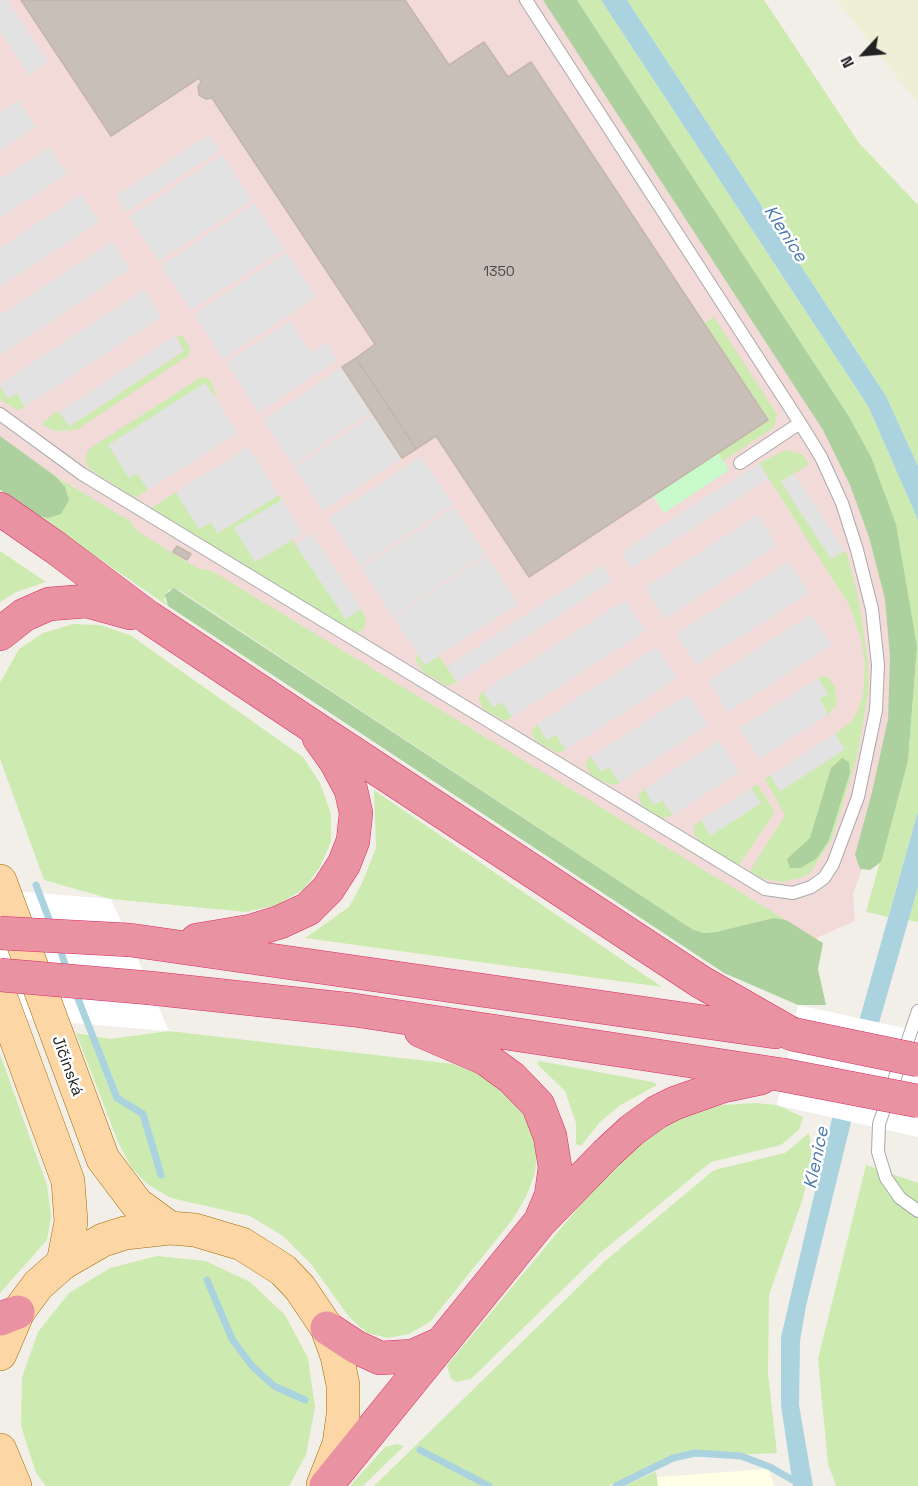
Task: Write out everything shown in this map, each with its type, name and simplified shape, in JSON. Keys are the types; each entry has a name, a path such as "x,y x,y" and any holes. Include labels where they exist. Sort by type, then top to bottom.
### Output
{"highway":[{"path":"0,509 148,617 309,724 701,982 792,1034"},
{"path":"0,634 11,623 35,609 67,601 87,601 148,617"},
{"path":"0,933 191,941 251,931 280,922 308,909 328,889 344,864 353,842 356,813 351,790 336,762 309,724"},
{"path":"130,940 792,1034 918,1060"},
{"path":"0,975 150,988 354,1010 783,1075 918,1101"},
{"path":"354,1010 425,1032 486,1059 512,1078 538,1105 550,1136 555,1167 551,1196 539,1223"},
{"path":"324,1486 539,1223 606,1154 657,1112 723,1086 783,1075"},
{"path":"327,1328 356,1347 380,1358 413,1356 442,1343"}],"main road":[{"name":"Jičínská","path":"0,881 103,1160 137,1204 170,1228"},
{"path":"0,995 68,1181 71,1222 63,1263"},
{"name":"Jičínská","path":"0,1354 9,1316 63,1263 92,1245 125,1233 170,1228 219,1235 263,1256 300,1288 327,1328 341,1376 343,1415 339,1444 324,1486"},
{"path":"0,1450 15,1486"}],"lane":[{"path":"0,414 82,474 765,889 793,893 812,887 824,878 833,864 858,796 876,710 878,665 872,609 842,503 821,457 801,423 526,0"},
{"path":"740,463 801,423"},
{"path":"918,1011 879,1124 878,1152 886,1178 900,1198 918,1211"}],"shaded area":[{"path":"0,0 567,0 850,449 899,596 885,805 853,894 855,921 776,956 0,451"},
{"path":"0,0 7,0 48,62 29,75 0,31"},
{"path":"837,0 918,0 918,102 902,84"},
{"path":"18,100 36,127 0,151 0,112"},
{"path":"209,135 220,150 126,212 116,196"},
{"path":"49,147 67,174 0,218 0,179"},
{"path":"222,154 252,200 159,261 129,217"},
{"path":"81,194 99,222 0,287 0,248"},
{"path":"255,203 284,249 191,310 161,266"},
{"path":"112,241 130,269 0,355 0,315"},
{"path":"287,252 316,297 223,359 194,314"},
{"path":"144,289 161,317 25,407 17,393 8,399 0,384"},
{"path":"290,321 311,353 326,343 337,360 259,413 226,362"},
{"path":"174,336 184,350 69,426 60,412"},
{"path":"342,367 371,412 293,465 263,420"},
{"path":"205,383 238,433 148,490 137,473 129,478 108,445"},
{"path":"373,415 402,458 323,511 294,467"},
{"path":"248,447 279,495 217,533 211,522 199,529 176,492"},
{"path":"421,456 453,504 360,566 328,518"},
{"path":"759,463 769,478 632,568 621,552"},
{"path":"794,473 844,551 831,559 781,482"},
{"path":"282,500 303,533 255,562 234,528"},
{"path":"454,507 486,554 392,616 361,568"},
{"path":"758,514 777,546 665,619 645,588"},
{"path":"312,533 361,609 346,619 295,544"},
{"path":"487,556 518,604 425,665 393,617"},
{"path":"789,561 809,593 696,665 676,634"},
{"path":"602,565 612,581 516,644 505,628"},
{"path":"625,600 646,631 512,717 502,702 493,707 483,691"},
{"path":"811,614 832,645 728,712 708,681"},
{"path":"504,629 515,644 457,682 447,667"},
{"path":"656,647 677,678 566,750 556,735 547,740 537,724"},
{"path":"818,678 828,694 820,699 828,715 759,759 739,728"},
{"path":"688,694 708,725 620,783 609,767 601,772 591,757"},
{"path":"835,734 845,749 780,791 770,775"},
{"path":"719,740 739,772 673,815 662,800 654,805 644,789"},
{"path":"751,788 761,803 710,836 701,820"},
{"path":"769,1469 774,1486 637,1486 658,1477"}],"green space":[{"path":"543,0 577,0 848,415 871,457 896,524 917,647 908,761 881,862 870,870 860,869 855,855 888,719 890,657 885,599 869,537 850,485 823,430"},
{"path":"577,0 601,0 868,406 918,519 918,811 888,917 866,912 908,761 917,647 848,415"},
{"path":"627,0 764,0 859,143 918,205 918,466 886,396"},
{"path":"714,317 777,414 773,428 723,461 718,453 704,324"},
{"path":"176,335 182,336 190,348 189,355 77,430 55,431 43,425 43,422 58,411 70,426 184,351"},
{"path":"201,377 210,379 216,394 214,396 205,383 128,478 137,472 148,490 135,498 89,469 85,458 89,449"},
{"path":"0,386 8,398 17,393 25,407 17,410 0,399"},
{"path":"0,436 55,476 65,487 69,500 61,514 48,518 35,515 0,490"},
{"path":"786,450 802,454 809,464 781,482 831,559 844,551 847,554 859,601 868,663 868,693 857,757 832,839 810,873 801,878 781,882 761,878 750,871 785,815 765,779 770,775 781,791 845,749 835,734 853,720 857,712 863,696 865,663 861,638 849,605 759,463"},
{"path":"718,453 729,470 664,513 653,496"},
{"path":"55,476 130,521 137,531 197,568 212,571 786,920 774,918 716,932 704,933 692,929 179,590 168,590 164,600 168,606 35,515 48,518 65,487"},
{"path":"176,492 199,529 211,522 218,533 279,495 282,500 235,528 256,562 292,539 346,619 361,609 366,619 364,628 358,633 353,631 151,508"},
{"path":"0,551 46,582 16,592 0,602"},
{"path":"174,588 692,929 704,933 716,932 774,918 786,920 823,943 818,969 826,1005 798,1005 724,973 168,606 165,595"},
{"path":"73,624 100,625 130,635 303,757 320,783 331,814 331,842 320,867 304,889 278,905 246,912 111,899 44,880 0,759 0,683 19,649 43,633"},
{"path":"417,653 425,665 439,656 457,682 447,686 423,672 416,661"},
{"path":"823,676 829,678 835,688 837,705 828,715 820,699 828,694 818,678"},
{"path":"483,691 493,707 502,702 512,717 505,721 484,710 478,698"},
{"path":"537,724 547,740 556,734 566,750 558,753 537,742 531,732"},
{"path":"591,757 601,772 609,767 620,783 610,785 591,775 585,764"},
{"path":"842,758 849,762 850,773 829,840 817,858 801,868 790,868 787,859 810,838 831,768"},
{"path":"757,784 775,812 739,865 700,842 694,834 694,826 701,820 710,835 760,804 751,788"},
{"path":"644,789 654,805 662,800 673,815 662,818 644,808 638,796"},
{"path":"374,790 662,987 305,938 349,907 362,883 376,848"},
{"path":"918,887 918,922 908,920"},
{"path":"169,1031 453,1064 476,1073 497,1085 515,1103 530,1125 537,1149 535,1173 526,1197 513,1219 430,1322 409,1334 388,1338 367,1333 349,1317 311,1264 283,1236 250,1216 171,1198 147,1184 131,1167 118,1142 76,1033 110,1039"},
{"path":"0,1054 47,1185 51,1216 47,1240 0,1293"},
{"path":"539,1061 653,1082 657,1085 619,1106 600,1122 581,1146 576,1144 576,1123 565,1091 537,1064"},
{"path":"755,1103 777,1105 803,1117 799,1130 781,1145 711,1162 599,1254 471,1379 456,1382 451,1379 447,1366 453,1358 607,1173 647,1135 682,1115 722,1105"},
{"path":"809,1133 812,1156 803,1198 769,1295 768,1373 777,1453 685,1457 656,1463 608,1486 374,1486 605,1261 714,1170 785,1153"},
{"path":"866,1165 918,1183 918,1486 836,1486 828,1464 818,1359"},
{"path":"157,1256 206,1261 250,1282 285,1315 308,1358 315,1407 306,1455 289,1486 46,1486 36,1473 21,1426 22,1377 38,1332 69,1293 110,1268"},
{"path":"397,1444 404,1446 363,1486 350,1486 385,1447"},
{"path":"655,1472 658,1486 624,1486"}],"water":[{"name":"Klenice","path":"601,0 627,0 886,396 918,466 918,520 868,406"},
{"name":"Klenice","path":"918,811 918,887 853,1114 806,1306 800,1341 799,1405 813,1486 793,1486 781,1405 781,1337 833,1114"}],"pier":[{"path":"0,890 111,899 169,1031 0,1017"},
{"path":"798,1005 918,1031 918,1137 777,1105"}],"building":[{"path":"21,0 405,0 449,65 484,42 508,77 531,62 768,420 529,577 436,436 416,449 356,358 375,344 212,98 206,99 199,95 198,87 201,82 199,78 111,136"},
{"path":"356,358 416,449 402,458 342,367"},
{"path":"177,546 191,554 187,560 173,552"}],"waterway":[{"path":"36,885 52,927"},
{"path":"59,946 68,973"},
{"path":"75,991 117,1098 143,1114 161,1175"},
{"path":"207,1280 232,1339 252,1366 274,1386 305,1400"},
{"path":"420,1450 489,1486"},
{"path":"616,1486 673,1458 695,1453 741,1456 770,1467 803,1486"}]}
